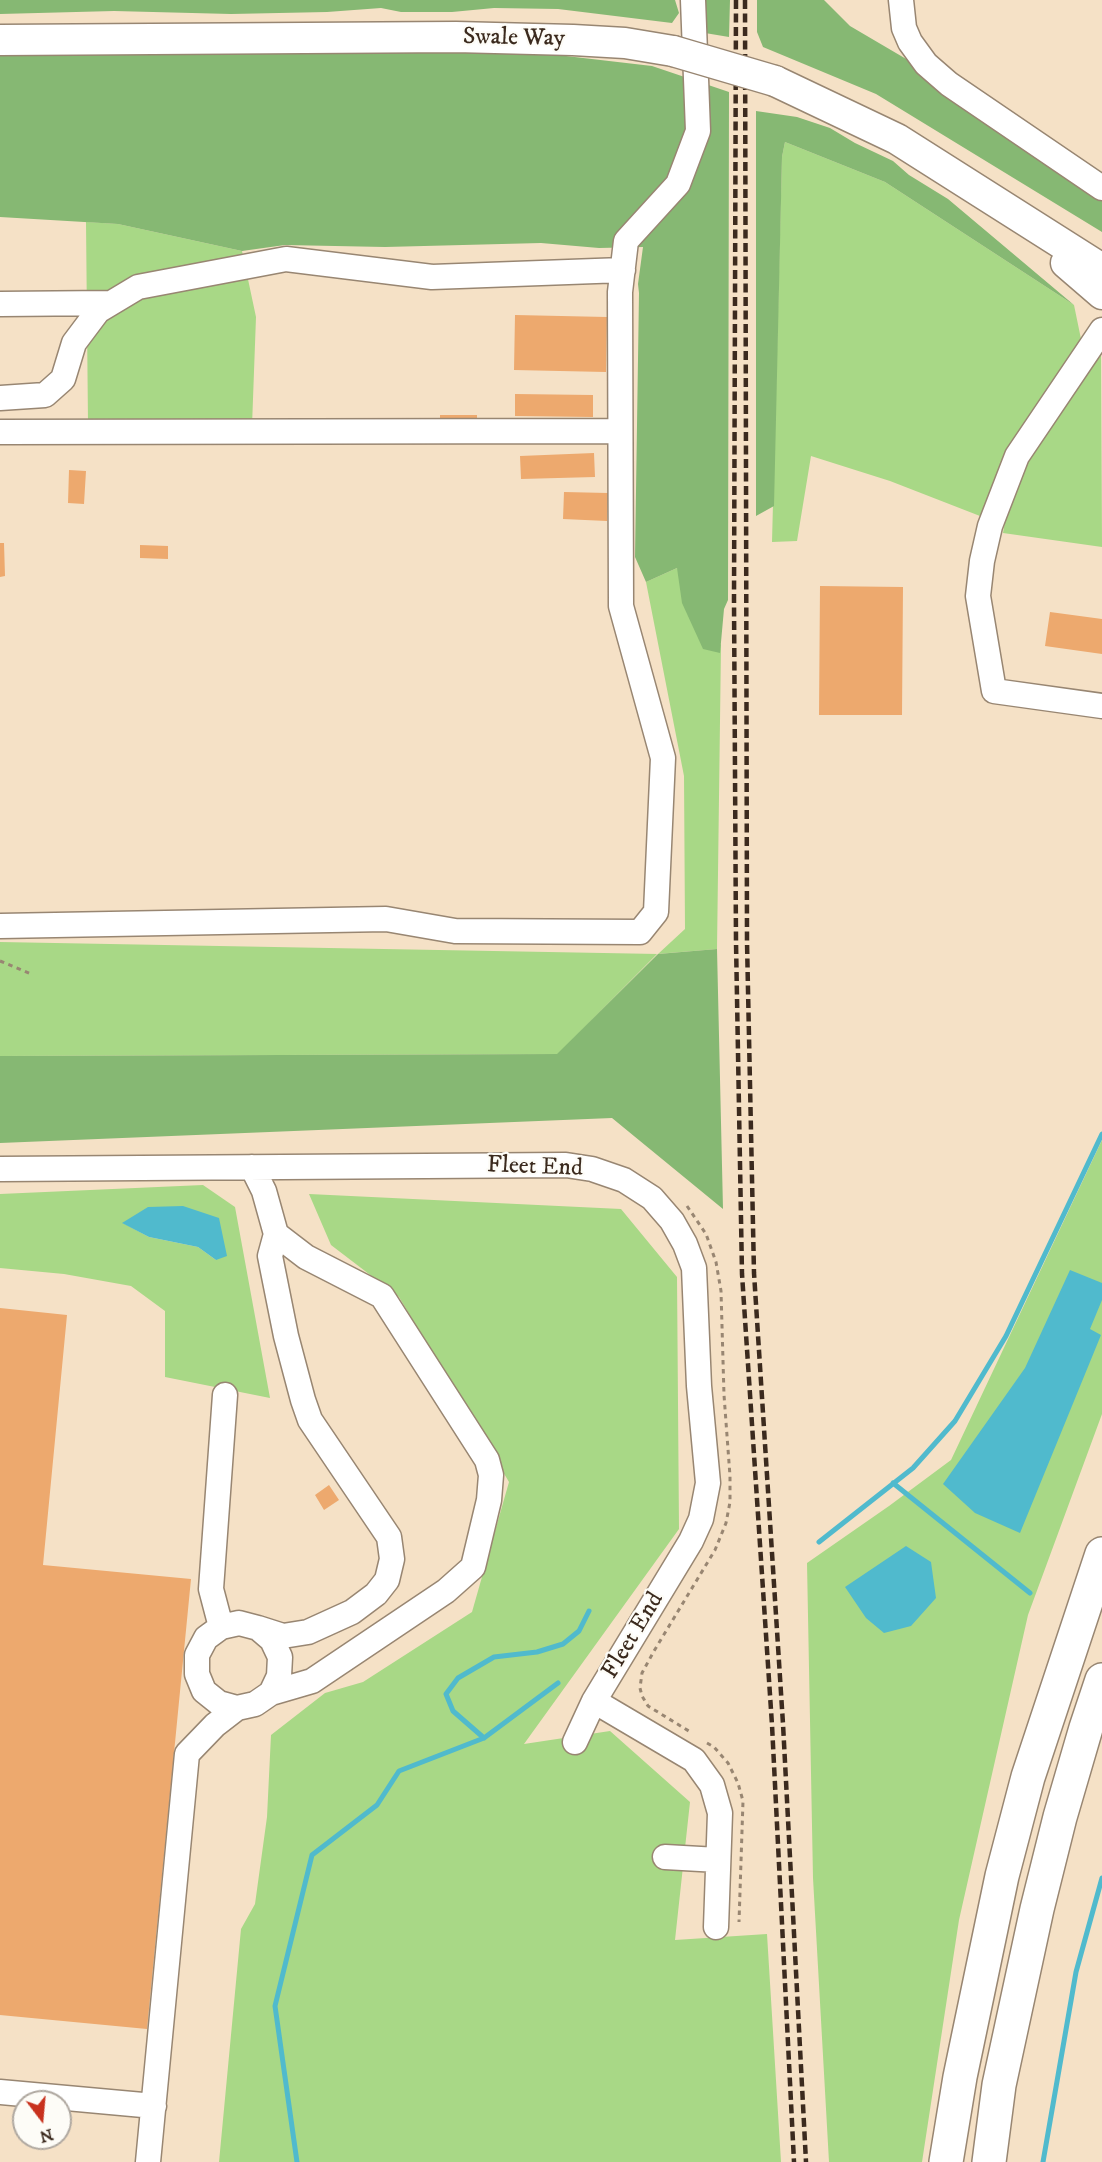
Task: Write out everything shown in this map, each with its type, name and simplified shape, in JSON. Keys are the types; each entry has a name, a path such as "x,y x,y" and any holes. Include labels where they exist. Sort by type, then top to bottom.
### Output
{"highway":[{"path":"946,2162 960,2077 1002,1876 1028,1777 1102,1554"},
{"path":"989,2162 999,2085 1031,1932 1060,1817 1102,1680"}],"main road":[{"name":"Swale Way","path":"0,40 468,38 625,43 673,51 775,81 897,139 1102,269"},
{"name":"Swale Way","path":"992,199 1102,294"}],"street":[{"path":"0,926 386,919 455,931 640,932 656,912 663,758 621,606 620,292 626,241 678,184 698,131 693,0"},
{"path":"901,0 904,28 910,42 926,64 949,84 1102,188"},
{"path":"0,398 45,395 63,379 74,343 98,311 138,287 286,259 432,277 623,270"},
{"path":"0,304 110,303"},
{"path":"1102,330 1017,456 990,526 982,561 978,596 994,691 1102,706"},
{"path":"0,432 620,431"},
{"name":"Fleet End","path":"0,1169 566,1165 592,1169 624,1180 652,1198 672,1221 685,1244 694,1268 699,1386 708,1483 700,1519 691,1541 594,1701 575,1742"},
{"path":"237,1708 219,1703 204,1691 197,1674 197,1655 206,1638 221,1627 239,1623 283,1636 308,1632 352,1612 375,1594 387,1580 392,1559 389,1538 334,1458 306,1410 286,1336 270,1256 276,1234 264,1191 252,1167"},
{"path":"148,2162 187,1754 215,1725 237,1708 255,1704 271,1693 312,1681 446,1591 473,1567 489,1500 491,1475 487,1460 382,1296 306,1257 276,1234"},
{"path":"221,1627 211,1588 225,1395"},
{"path":"258,1628 272,1640 280,1657 279,1676 271,1693"},
{"path":"594,1701 694,1760 705,1772 715,1791 720,1813 718,1860 727,1924"},
{"path":"665,1857 718,1860"},
{"path":"0,2092 154,2106"}],"path":[{"path":"0,961 31,974"},
{"path":"685,1204 692,1210 706,1234 716,1262 721,1291 730,1502 726,1523 715,1550 642,1673 640,1688 648,1706 696,1736"},
{"path":"705,1742 728,1763 738,1783 743,1801 727,1924"}],"green space":[{"path":"0,0 675,0 679,13 672,23 558,9 494,8 452,12 401,12 381,8 327,12 231,14 114,11 0,14"},
{"path":"705,0 730,0 729,37 705,33"},
{"path":"757,0 824,0 850,26 913,63 1102,193 1102,232 876,94 763,47 757,32"},
{"path":"437,48 566,56 652,66 729,92 728,600 724,609 720,653 703,649 682,603 677,568 646,582 635,557 638,284 643,247 599,248 541,243 385,247 285,245 242,251 118,224 0,217 0,55"},
{"path":"756,111 797,117 830,128 893,161 909,175 948,199 1074,305 885,182 785,142 782,157 774,506 756,516"},
{"path":"785,142 885,182 1074,305 1081,339 1014,446 980,516 890,481 811,456 797,541 772,542 782,157"},
{"path":"86,222 118,224 242,251 256,317 252,426 88,423"},
{"path":"1101,355 1102,547 1003,533 1007,510 1019,473"},
{"path":"677,568 721,645 717,949 658,954 685,929 684,776 646,582"},
{"path":"0,942 657,954 558,1054 0,1056"},
{"path":"717,949 723,1209 612,1118 0,1143 0,1056 557,1054 658,954"},
{"path":"1102,1140 1102,1414 1028,1615 959,1920 922,2162 829,2162 813,1878 807,1563 951,1460"},
{"path":"203,1185 235,1207 270,1398 165,1377 165,1311 131,1286 64,1274 0,1268 0,1194","holes":["219,1218 216,1260 198,1247 149,1237 123,1223"]},
{"path":"309,1194 621,1209 677,1277 679,1529 524,1744 610,1731 690,1802 675,1940 767,1934 781,2162 219,2162 241,1929 255,1904 267,1817 271,1735 325,1693 363,1682 472,1612 509,1482 399,1297 331,1245"}],"water":[{"path":"183,1206 219,1218 227,1256 216,1260 198,1247 149,1237 122,1223 148,1207"},
{"path":"1070,1270 1102,1283 1102,1300 1090,1329 1101,1335 1020,1533 975,1513 943,1484 1025,1368"},
{"path":"906,1546 931,1562 936,1598 911,1626 884,1633 866,1618 845,1587"}],"building":[{"path":"515,315 607,317 606,372 514,370"},
{"path":"515,394 593,395 593,417 515,416"},
{"path":"440,415 477,415 477,430 440,430"},
{"path":"594,453 595,477 521,479 520,456"},
{"path":"69,470 86,471 84,504 68,503"},
{"path":"564,492 608,493 607,521 563,519"},
{"path":"0,543 4,543 5,576 0,577"},
{"path":"140,545 168,546 168,559 140,558"},
{"path":"820,586 903,587 902,715 819,715"},
{"path":"1050,612 1102,619 1102,654 1045,646"},
{"path":"0,1308 67,1315 43,1565 191,1579 147,2029 0,2015"},
{"path":"329,1485 339,1500 324,1510 315,1495"}],"waterway":[{"path":"819,1542 913,1468 955,1421 1006,1336 1102,1134"},
{"path":"893,1483 1030,1593"},
{"path":"484,1738 453,1711 446,1694 458,1678 494,1657 537,1652 563,1644 579,1631 589,1611"},
{"path":"297,2162 275,2006 312,1855 377,1805 399,1771 484,1738 558,1683"},
{"path":"1043,2162 1076,1972 1102,1878"}],"railway":[{"path":"736,0 734,600 736,942 742,1274 772,1725 794,2162"},
{"path":"745,0 747,942 754,1273 783,1724 806,2162"}]}
